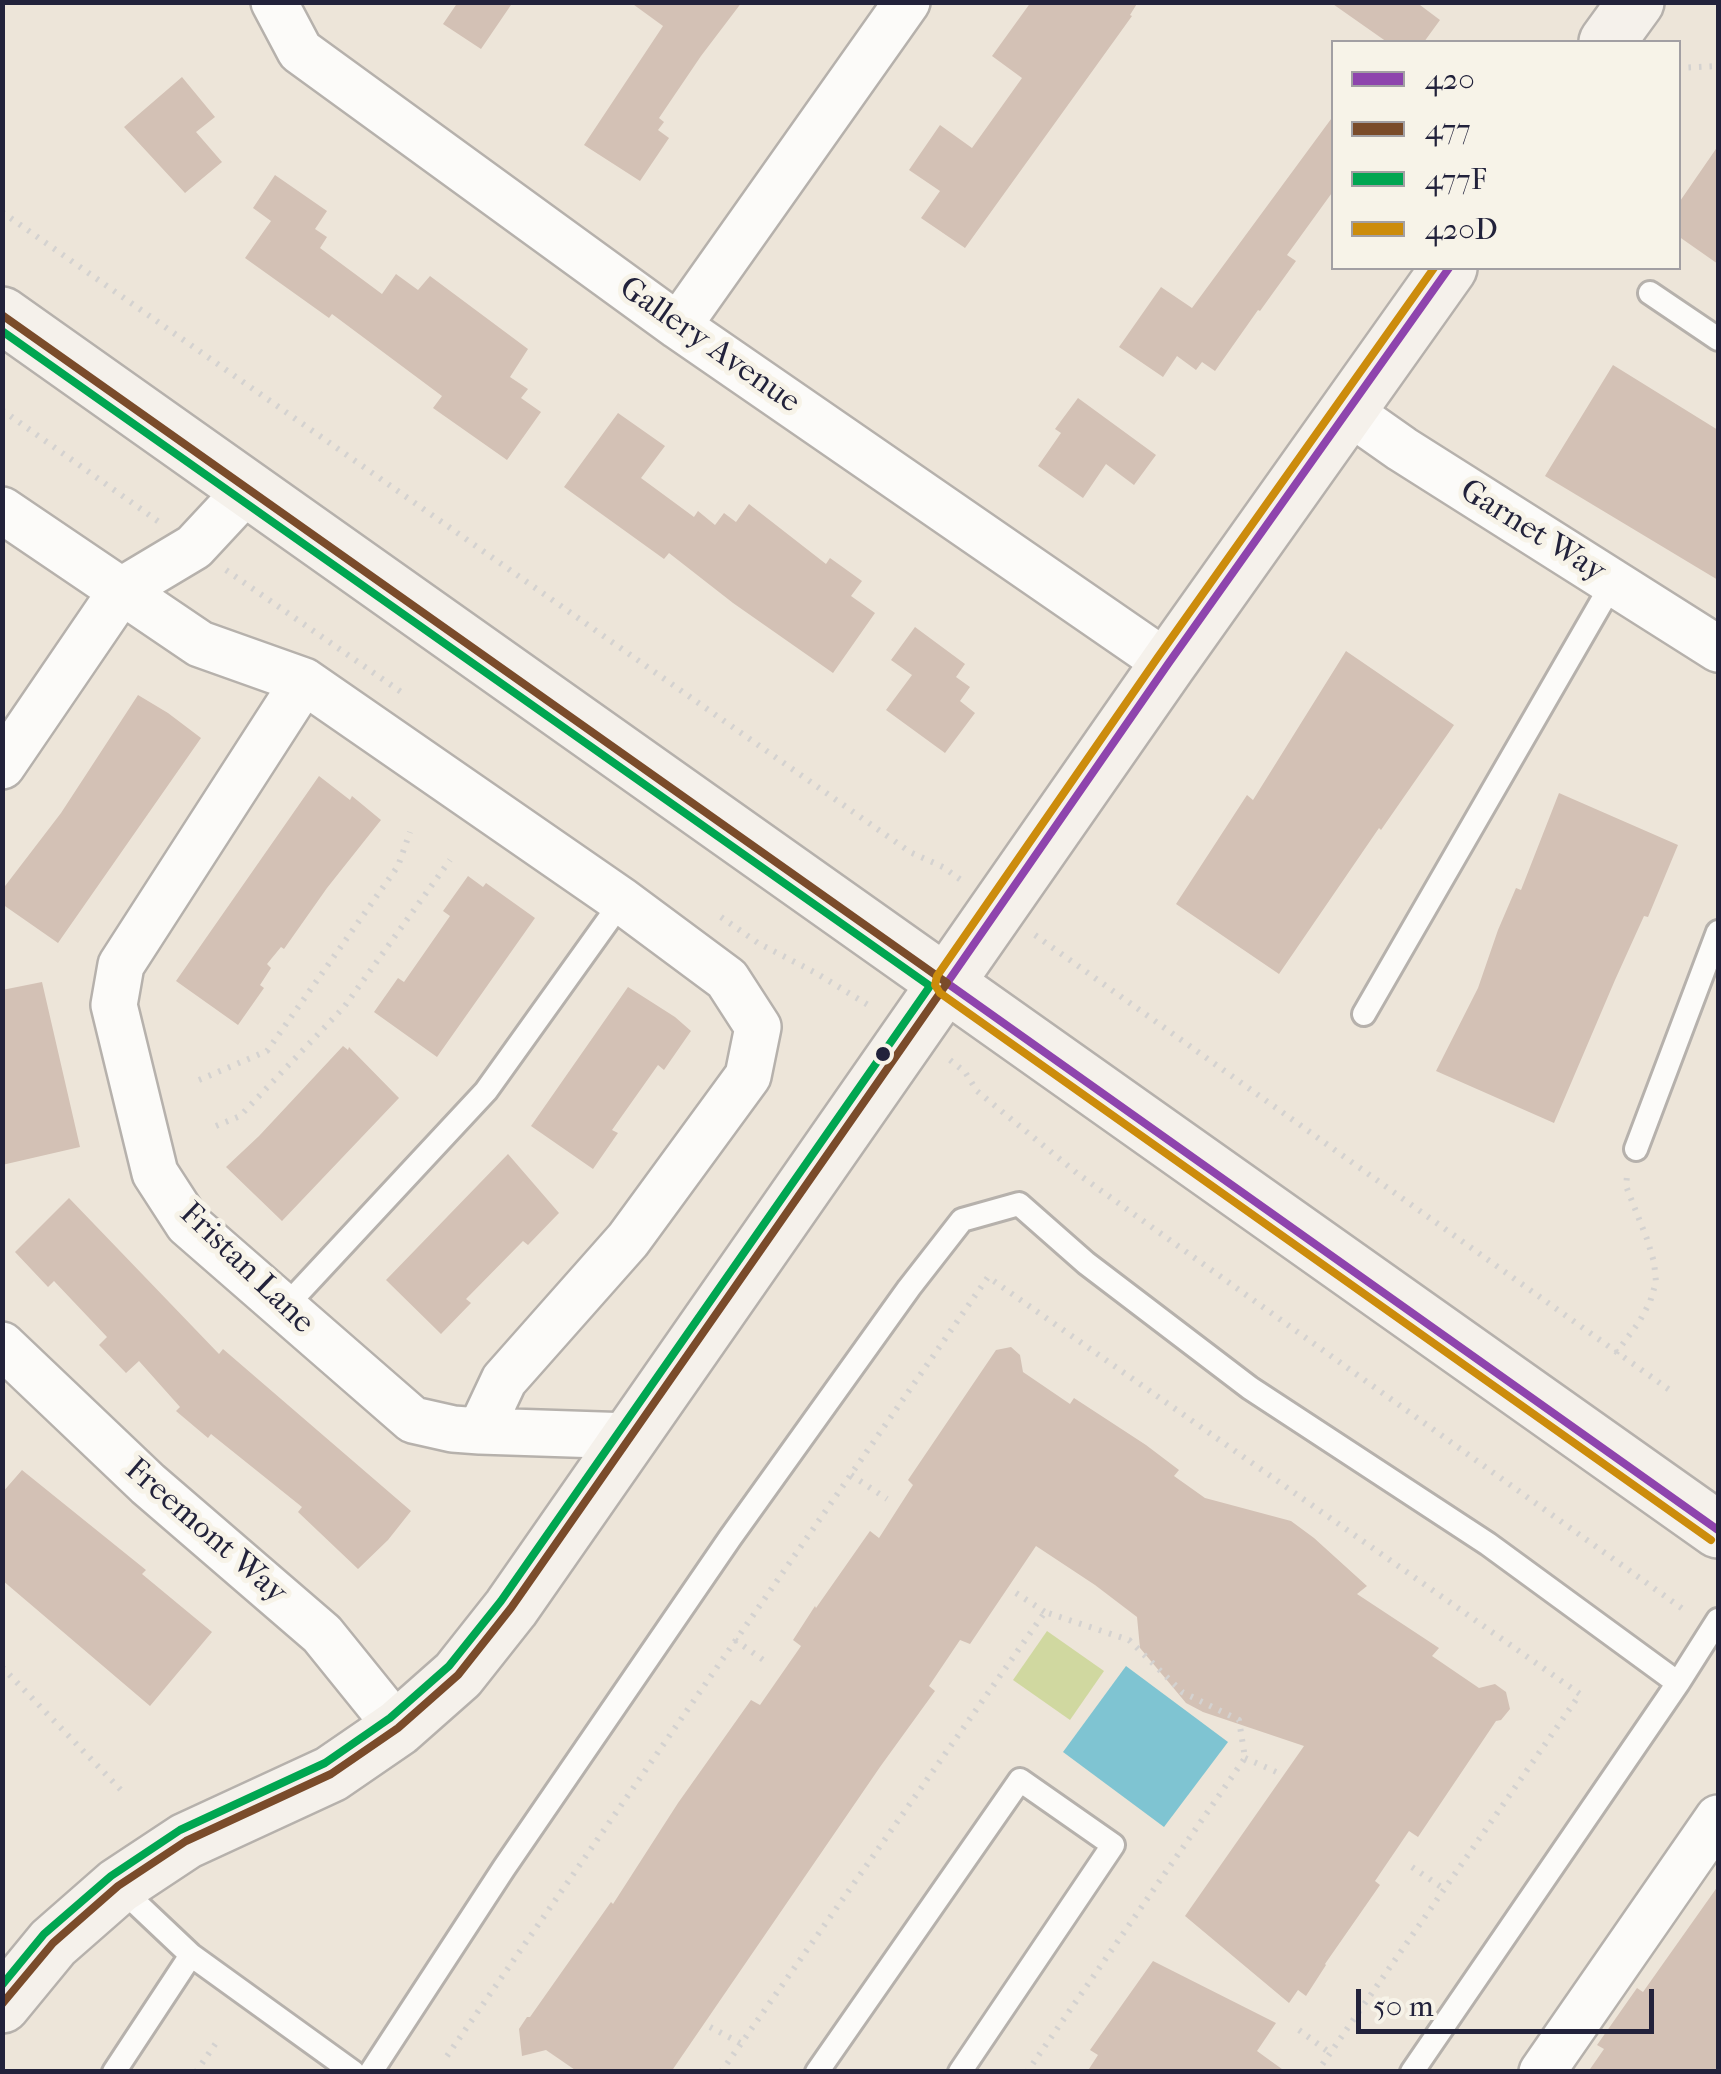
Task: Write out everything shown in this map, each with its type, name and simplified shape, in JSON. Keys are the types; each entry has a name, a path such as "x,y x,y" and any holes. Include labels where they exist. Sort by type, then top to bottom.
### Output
{"street":[{"name":"Gallery Avenue","path":"274,2 300,51 678,326 1168,664"},
{"path":"678,326 908,2"},
{"path":"1608,40 1636,2"},
{"path":"2,2005 53,1943 118,1886 186,1841 331,1774 398,1728 458,1674 501,1622 1168,664 1448,270"},
{"path":"2,315 1718,1530"},
{"name":"Garnet Way","path":"1348,411 1402,450 1718,649"},
{"path":"2,766 122,590 194,547 248,489"},
{"path":"2,510 200,644 304,681 622,901 727,979 758,1026 748,1076 628,1240 504,1380 480,1431"},
{"name":"Fristan Lane","path":"304,681 120,965 114,1005 156,1174 188,1224 412,1420 480,1431 631,1436"},
{"name":"Freemont Way","path":"2,1345 148,1484 322,1634 398,1728"},
{"path":"1542,2072 1718,1818"}],"lane":[{"path":"1650,293 1718,339"},
{"path":"1364,1014 1612,584"},
{"path":"284,1308 486,1092 622,901"},
{"path":"1636,1148 1718,932"},
{"path":"372,2072 504,1868 730,1538 962,1220 1019,1204 1086,1263 1250,1388 1488,1544 1678,1684"},
{"path":"1412,2072 1715,1625"},
{"path":"817,2072 1020,1780 1113,1845 960,2072"},
{"path":"118,1886 191,1955 353,2072"},
{"path":"114,2072 191,1955"}],"path":[{"path":"1681,68 1718,66"},
{"path":"2,212 910,852 943,867 1671,1390"},
{"path":"2,410 410,698"},
{"path":"199,1080 267,1051 398,866 410,832"},
{"path":"216,1126 240,1116 344,1007 450,860"},
{"path":"710,910 758,943 816,973 912,1032 964,1072 977,1091 1078,1174 1715,1625"},
{"path":"1616,1353 1639,1322 1656,1282 1647,1239 1626,1186 1636,1148"},
{"path":"447,2056 988,1276 1580,1694 1318,2072"},
{"path":"850,1475 887,1499"},
{"path":"1016,1593 1045,1612"},
{"path":"736,1640 769,1664"},
{"path":"2,1668 121,1790"},
{"path":"1245,1758 1283,1776"},
{"path":"1412,1866 1444,1889"},
{"path":"710,2027 740,2044"},
{"path":"1298,2030 1330,2054"},
{"path":"196,2072 216,2042"}],"green space":[{"path":"1047,1631 1104,1671 1070,1720 1013,1680"}],"water":[{"path":"1126,1666 1228,1742 1164,1827 1063,1752"}],"building":[{"path":"458,2 513,2 481,49 443,24"},
{"path":"630,2 742,2 659,118 664,122 658,130 669,138 640,181 584,145 663,26"},
{"path":"1031,2 1138,2 1132,16 965,248 921,218 940,191 909,170 940,125 972,148 1022,78 992,56"},
{"path":"1330,2 1416,2 1440,20 1425,40 1384,40"},
{"path":"182,77 215,117 196,132 222,162 185,193 124,127"},
{"path":"1331,119 1331,194 1287,255 1296,261 1215,371 1202,362 1196,370 1177,356 1163,377 1119,347 1161,287 1192,308"},
{"path":"1718,146 1718,264 1681,238 1681,200"},
{"path":"275,175 327,211 315,229 327,237 320,248 382,294 396,274 418,290 430,276 528,349 510,377 528,389 521,398 541,412 507,460 433,408 442,396 332,314 329,318 245,258 271,221 253,208"},
{"path":"1613,365 1718,430 1718,580 1545,476"},
{"path":"1078,398 1156,455 1134,485 1106,464 1083,498 1038,466 1061,433 1055,429"},
{"path":"618,413 665,446 641,478 694,517 698,511 715,525 724,513 736,522 749,504 826,564 830,558 862,581 851,596 875,613 833,673 669,553 664,559 564,487"},
{"path":"915,627 965,664 956,677 970,687 960,701 975,713 945,753 886,710 912,675 891,660"},
{"path":"1346,651 1454,725 1279,974 1176,904 1247,795 1253,800"},
{"path":"138,695 201,738 58,943 2,904 2,890 61,813"},
{"path":"319,776 381,820 284,949 281,947 267,964 271,968 260,985 264,988 238,1025 176,981"},
{"path":"1559,793 1678,845 1554,1123 1436,1071 1478,988 1498,930 1516,888 1521,890"},
{"path":"468,876 483,887 486,883 535,918 437,1057 374,1012 398,978 404,982 450,916 443,911"},
{"path":"42,982 80,1147 2,1165 2,990"},
{"path":"628,987 691,1031 664,1070 658,1065 612,1130 618,1133 593,1169 531,1126"},
{"path":"343,1046 348,1050 349,1047 399,1098 282,1221 226,1167"},
{"path":"508,1154 559,1213 528,1245 523,1241 466,1299 471,1303 441,1334 386,1280"},
{"path":"69,1198 219,1354 223,1349 411,1511 358,1569 298,1512 302,1507 176,1411 180,1407 139,1361 126,1373 99,1345 107,1337 54,1281 48,1287 15,1252"},
{"path":"1011,1347 1020,1355 1023,1372 1070,1404 1074,1398 1146,1445 1179,1470 1174,1476 1205,1498 1291,1521 1367,1586 1357,1594 1439,1648 1432,1656 1479,1688 1495,1684 1506,1692 1510,1709 1496,1721 1418,1837 1409,1831 1375,1881 1380,1885 1306,1996 1298,1990 1289,2003 1185,1916 1304,1746 1186,1703 1140,1648 1137,1617 1036,1546 970,1644 960,1640 929,1686 935,1691 671,2072 578,2072 546,2050 522,2056 519,2029 527,2017 613,1904 751,1700 760,1705 801,1646 793,1640 870,1531 879,1538 913,1485 908,1480 996,1350"},
{"path":"22,1470 146,1570 142,1574 212,1632 150,1706 2,1580 2,1493"},
{"path":"1718,1886 1718,2072 1588,2072 1604,2049 1597,2045 1637,1988 1643,1992"},
{"path":"1153,1961 1276,2023 1257,2051 1286,2072 1087,2072 1098,2055 1090,2050"}],"transit line":[{"name":"420D","path":"1433,270 1158,657 937,976 935,985 940,993 1711,1540"},
{"name":"420","path":"947,983 1448,270"},
{"name":"477","path":"2,315 947,983 511,1608 458,1675 398,1728 331,1774 186,1841 118,1886 53,1943 2,2004"},
{"name":"477F","path":"2,331 930,986 501,1601 449,1666 390,1718 325,1763 180,1830 111,1876 44,1934 2,1985"},
{"name":"420","path":"947,983 1718,1530"}]}
